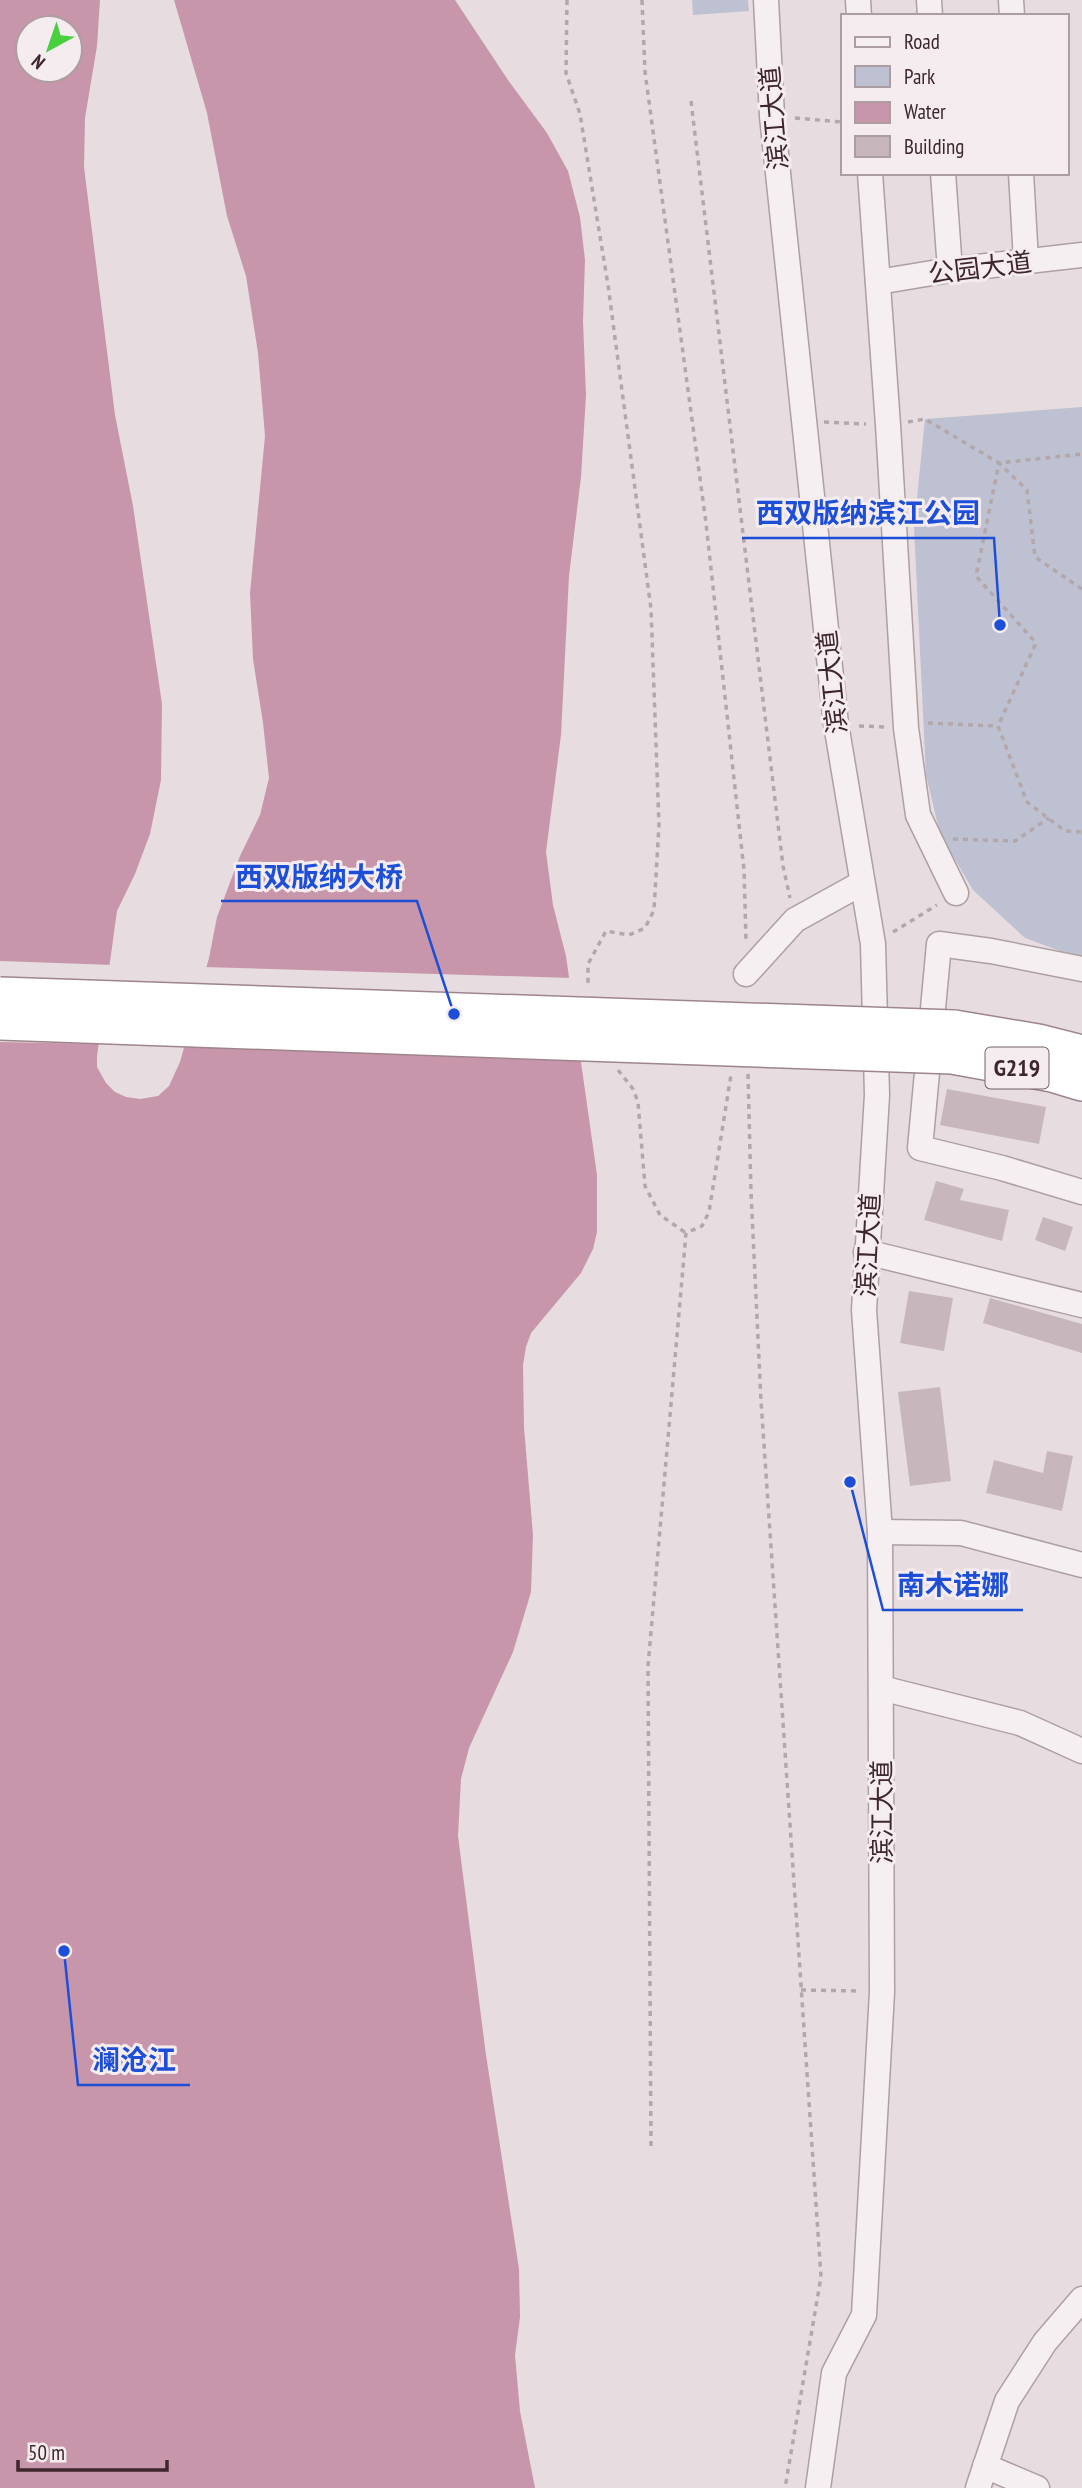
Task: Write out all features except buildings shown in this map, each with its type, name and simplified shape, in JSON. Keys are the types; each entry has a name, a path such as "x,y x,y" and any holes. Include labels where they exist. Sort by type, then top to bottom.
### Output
{"highway":[{"name":"G219","path":"0,995 953,1042 1082,1083"},
{"name":"G219","path":"0,1022 1038,1042 1082,1053"}],"street":[{"name":"滨江大道","path":"765,0 772,116 836,724 873,944 877,1095 864,1310 880,1532 882,1992 864,2315 834,2373 818,2488"},
{"path":"870,175 906,728 918,815 956,893"},
{"path":"943,175 950,270"},
{"path":"1021,175 1026,261"},
{"name":"公园大道","path":"878,282 950,270 1082,255"},
{"path":"746,974 795,920 862,883"},
{"path":"1082,969 939,944 920,1148 1002,1168 1082,1192"},
{"path":"866,1252 1082,1305"},
{"path":"880,1532 961,1533 1082,1564"},
{"path":"881,1688 1020,1723 1082,1751"},
{"path":"1037,2488 982,2477 1007,2401 1045,2342 1082,2299"}],"path":[{"path":"567,0 566,74 580,114 608,285 651,609 659,825 654,910 645,928 629,936 606,931 587,964 588,989"},
{"path":"642,0 645,72 706,523 744,870 746,974"},
{"path":"691,101 782,853 795,920"},
{"path":"772,116 841,122"},
{"path":"805,421 888,425 925,419 999,463 1027,490 1035,557 1082,589"},
{"path":"999,463 1082,454"},
{"path":"999,463 976,576 1036,643 998,726 1027,802 1065,831 1082,832"},
{"path":"836,724 906,728 924,723 998,726"},
{"path":"930,839 1015,841 1049,818"},
{"path":"873,944 956,893"},
{"path":"687,1234 702,1226 709,1212 732,1067"},
{"path":"616,1068 634,1089 638,1102 645,1186 660,1215 687,1234"},
{"path":"748,1070 761,1401 821,2277 785,2488"},
{"path":"651,2146 648,1666 687,1234"},
{"path":"801,1990 882,1992"}],"green space":[{"path":"692,0 748,0 749,11 693,15"},
{"path":"1082,407 1082,959 1025,938 973,890 940,834 926,775 914,527 925,419"}],"water":[{"path":"0,0 100,0 97,46 85,118 84,167 115,415 133,506 162,704 161,780 150,834 117,911 97,1056 97,1067 106,1083 115,1092 126,1097 140,1099 158,1096 169,1086 180,1062 209,958 217,917 240,856 260,815 269,778 253,659 250,593 265,436 258,353 246,276 227,216 207,113 174,0 455,0 547,133 568,171 580,217 585,260 583,321 586,395 581,477 569,576 561,735 546,852 553,905 566,956 597,1175 597,1232 593,1249 581,1273 531,1333 526,1347 523,1365 524,1427 533,1535 531,1592 513,1652 469,1748 461,1779 458,1836 486,2055 519,2269 520,2317 515,2355 520,2411 535,2488 0,2488"}],"pier":[{"path":"0,961 113,965 102,1044 0,1042"},
{"path":"203,967 572,978 583,1058 180,1047"}],"place":[{"name":"西双版纳滨江公园","path":"1000,625"},
{"name":"西双版纳大桥","path":"454,1014"},
{"name":"南木诺娜","path":"850,1482"},
{"name":"澜沧江","path":"64,1951"}]}
